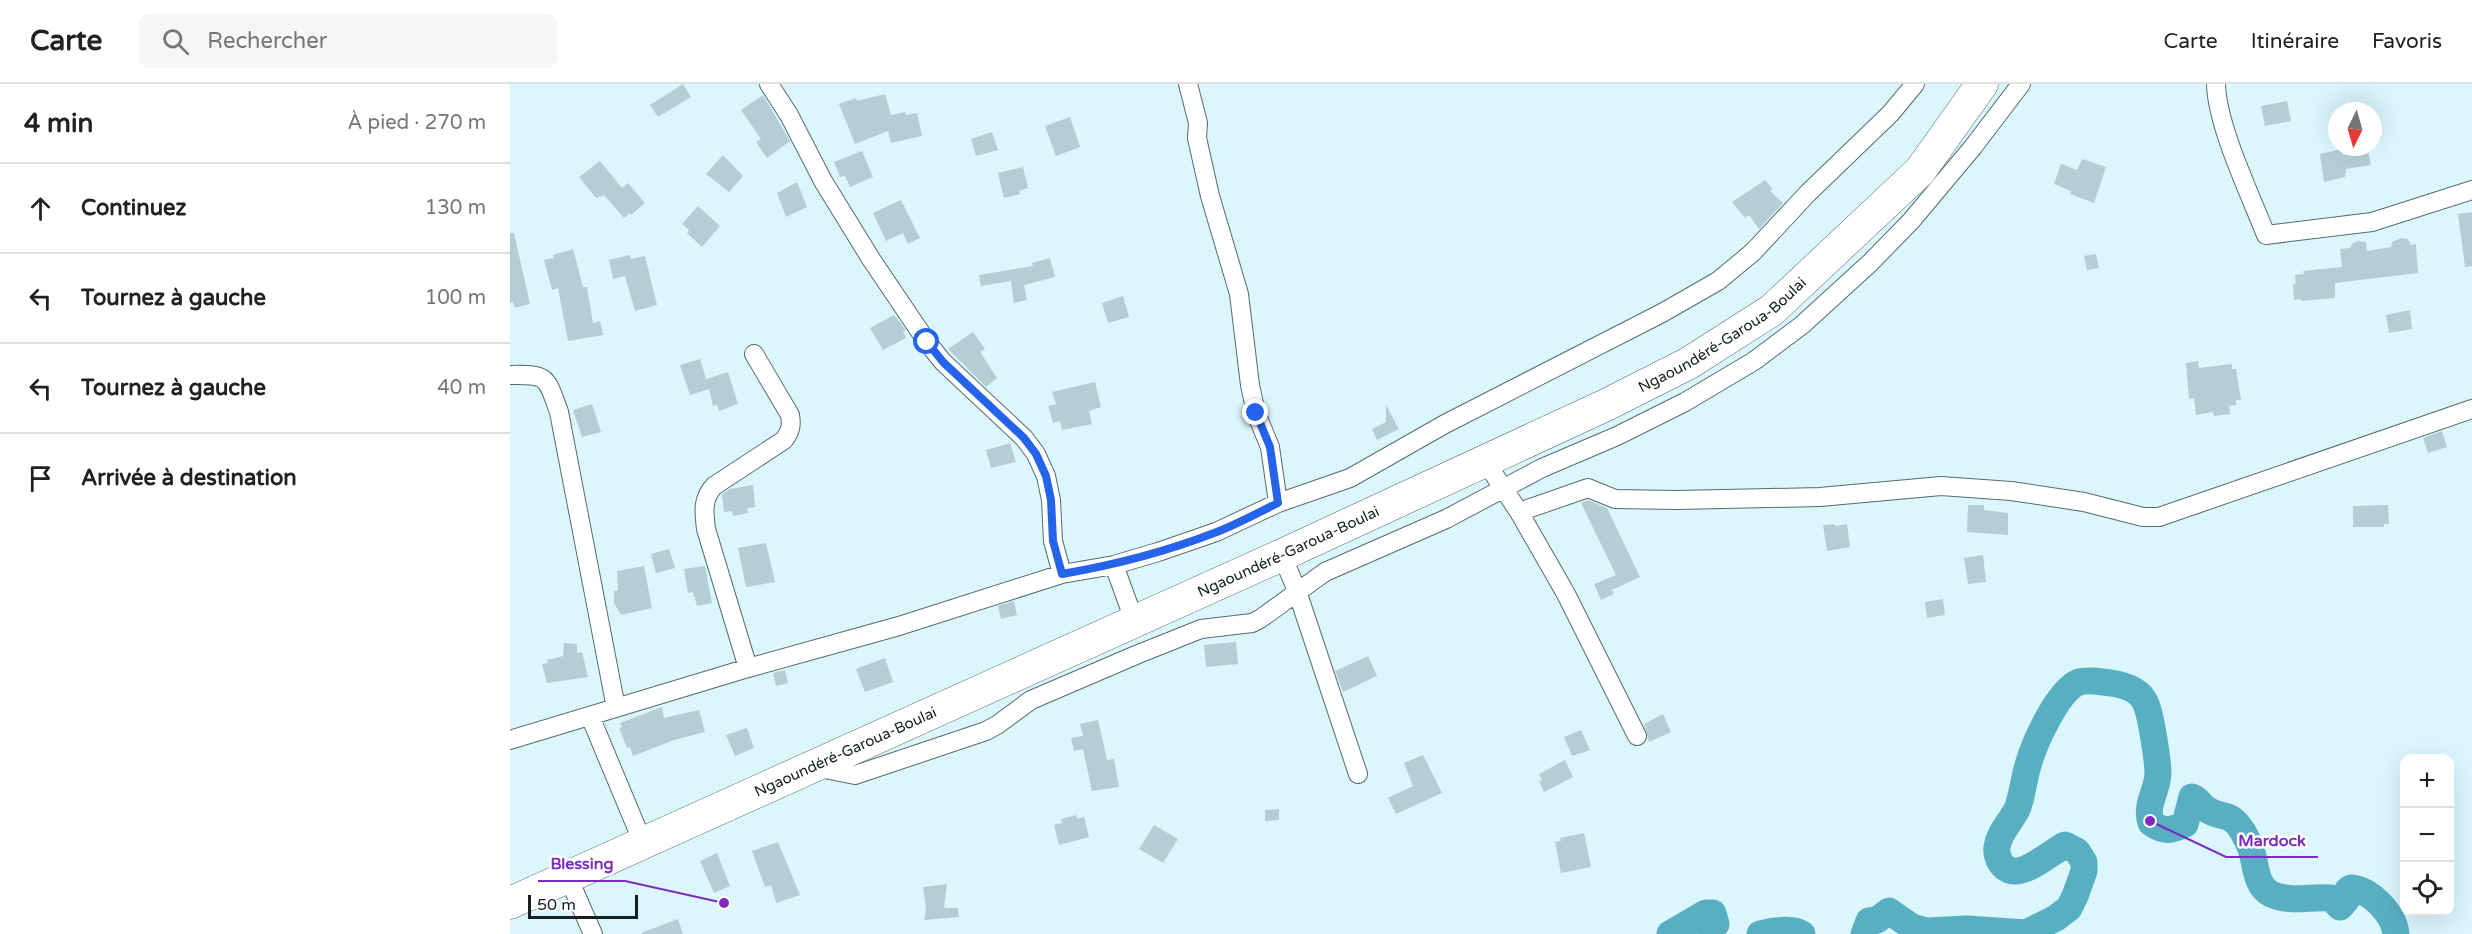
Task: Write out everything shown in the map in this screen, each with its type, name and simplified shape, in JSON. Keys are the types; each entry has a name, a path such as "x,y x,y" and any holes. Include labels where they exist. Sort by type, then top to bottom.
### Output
{"highway":[{"name":"Ngaoundéré-Garoua-Boulai","path":"510,903 1282,555 1606,405 1689,363 1772,310 1920,171 1982,84"}],"street":[{"path":"769,84 789,115 823,181 865,250 927,342 943,362 1024,438 1036,454 1046,476 1051,500 1053,541 1062,574"},
{"path":"1188,84 1198,123 1197,138 1210,196 1239,294 1250,385 1256,413 1270,447 1278,503"},
{"path":"510,740 748,668 899,626 1062,574 1114,565 1216,532 1278,503 1350,478 1445,424 1662,313 1718,281 1753,252 1808,192 1890,114 1915,84"},
{"path":"813,766 855,775 986,731 1031,700 1201,629 1260,619 1325,572 1446,519 1542,468 1617,436 1685,402 1754,361 1802,325 1870,263 1911,221 1973,147 2021,84"},
{"path":"2216,84 2217,98 2233,151 2266,235 2372,222 2472,190"},
{"path":"748,668 706,529 704,505 707,494 714,486 784,440 790,433 790,415 754,354"},
{"path":"510,375 541,376 548,383 559,412 616,708"},
{"path":"1519,512 1588,488 1615,499 1677,500 1838,496 1941,486 2012,491 2084,502 2143,517 2159,517 2472,409"},
{"path":"1485,461 1505,488 1566,594 1637,736"},
{"path":"1282,555 1297,591 1358,774"},
{"path":"1114,565 1134,620"},
{"path":"590,716 643,843"},
{"path":"568,877 593,934"}],"building":[{"path":"683,84 691,97 658,117 650,105"},
{"path":"885,94 891,115 905,112 906,115 917,113 922,136 891,143 888,131 855,144 839,104 856,98 857,101"},
{"path":"763,95 790,141 767,158 756,142 761,139 741,110"},
{"path":"2287,101 2291,121 2265,126 2261,106"},
{"path":"1070,117 1080,147 1056,156 1045,126"},
{"path":"992,132 998,150 976,156 971,139"},
{"path":"862,151 873,177 850,187 845,176 840,177 834,162"},
{"path":"2328,152 2328,156 2369,156 2371,165 2346,169 2345,177 2324,182 2320,154"},
{"path":"723,155 743,176 729,192 706,174"},
{"path":"2082,159 2106,167 2094,203 2070,194 2071,191 2054,184 2061,164 2077,170"},
{"path":"600,161 622,188 628,183 645,203 631,215 630,213 624,218 604,195 596,198 579,177"},
{"path":"1023,167 1028,188 1019,191 1020,194 1004,198 998,173"},
{"path":"1765,180 1773,189 1770,191 1783,203 1759,229 1749,215 1745,218 1732,202"},
{"path":"797,182 807,207 786,217 777,193"},
{"path":"901,200 920,238 908,244 903,233 886,241 873,213"},
{"path":"698,206 720,226 702,247 687,233 689,230 682,224"},
{"path":"2472,212 2472,266 2465,267 2458,214"},
{"path":"510,233 514,233 530,304 515,308 513,302 510,303"},
{"path":"2401,238 2408,239 2411,245 2416,244 2418,273 2335,283 2335,298 2294,300 2295,275 2304,274 2303,271 2342,267 2340,249 2350,248 2358,241 2366,242 2367,251 2391,247 2392,242"},
{"path":"573,249 583,287 587,287 593,323 600,321 603,335 568,341 558,288 552,290 544,260"},
{"path":"2096,254 2099,268 2087,270 2084,256"},
{"path":"630,255 631,259 645,256 657,305 635,311 625,276 613,279 609,260"},
{"path":"1050,258 1055,277 1024,285 1027,300 1014,303 1011,281 981,286 979,275 1033,266 1032,263"},
{"path":"1123,296 1129,317 1108,323 1102,303"},
{"path":"2410,310 2412,329 2389,333 2386,315"},
{"path":"894,315 906,330 903,332 906,338 883,350 870,328"},
{"path":"973,332 985,349 980,352 997,378 986,387 948,349"},
{"path":"700,359 706,379 728,372 738,404 719,411 717,405 713,406 709,389 690,395 680,365"},
{"path":"2198,361 2199,368 2232,364 2232,369 2236,369 2241,400 2236,400 2236,405 2229,406 2230,414 2214,416 2213,412 2196,415 2194,398 2189,399 2186,363"},
{"path":"1095,382 1101,407 1089,411 1092,424 1062,430 1060,421 1053,423 1048,406 1056,404 1052,392"},
{"path":"592,404 601,432 582,437 573,410"},
{"path":"1386,405 1399,429 1377,440 1372,429 1386,422"},
{"path":"2442,431 2447,447 2428,453 2423,438"},
{"path":"1010,443 1016,462 991,468 986,450"},
{"path":"753,485 755,507 747,508 748,513 733,516 732,511 724,512 722,494 730,489"},
{"path":"1588,500 1607,508 1640,577 1612,590 1614,594 1601,600 1594,584 1616,575 1581,503"},
{"path":"1968,505 1984,505 1984,510 2008,513 2008,535 1967,532"},
{"path":"2388,505 2389,524 2384,524 2384,527 2353,527 2353,506"},
{"path":"1835,524 1835,526 1847,524 1850,547 1827,551 1823,525"},
{"path":"766,543 775,582 746,587 738,548"},
{"path":"669,549 675,568 656,573 651,554"},
{"path":"1983,555 1986,582 1968,584 1964,558"},
{"path":"644,566 652,608 621,615 614,603 614,591 618,590 617,571"},
{"path":"705,566 712,603 697,606 693,592 688,593 684,569"},
{"path":"1943,599 1945,615 1927,618 1925,602"},
{"path":"1014,601 1017,615 1001,619 998,606"},
{"path":"1236,642 1238,664 1206,667 1204,645"},
{"path":"564,643 577,644 577,653 582,652 588,677 547,683 542,664 548,663 547,660 563,656"},
{"path":"1368,656 1377,676 1343,692 1335,671"},
{"path":"885,658 893,682 865,692 856,669"},
{"path":"785,670 788,683 776,686 773,673"},
{"path":"662,707 664,718 699,710 705,732 674,740 633,756 619,728 622,727 620,723"},
{"path":"1663,714 1671,732 1649,742 1644,724"},
{"path":"1098,720 1107,760 1114,759 1119,787 1092,791 1083,749 1074,751 1071,738 1083,736 1080,724"},
{"path":"747,728 754,748 735,756 726,735"},
{"path":"1581,730 1590,750 1572,756 1564,737"},
{"path":"1423,755 1442,793 1396,814 1388,798 1413,786 1404,763"},
{"path":"1565,760 1573,777 1544,792 1539,781 1542,780 1539,774"},
{"path":"1279,809 1279,820 1265,821 1265,810"},
{"path":"1076,815 1077,819 1084,817 1089,837 1059,845 1054,825 1062,823 1061,819"},
{"path":"1154,825 1178,839 1163,863 1139,849"},
{"path":"1584,833 1591,867 1561,873 1555,842 1561,841 1560,838"},
{"path":"778,842 800,895 776,903 771,885 765,887 752,851"},
{"path":"717,853 730,886 714,893 700,861"},
{"path":"947,884 944,908 958,908 959,917 924,920 926,909 923,887"},
{"path":"678,919 683,934 641,933"}],"waterway":[{"path":"1864,934 1869,921 1877,920 1889,911 1912,927 1926,931 1967,929 2026,933 2056,918 2069,908 2084,871 2084,862 2077,851 2065,845 2030,867 2015,871 2009,870 2001,863 1997,847 2000,836 2018,807 2029,762 2048,718 2071,687 2079,682 2091,681 2126,686 2139,694 2145,702 2152,726 2158,774 2149,810 2151,823 2168,830 2185,824 2192,797 2211,812 2229,817 2238,825 2250,847 2259,880 2271,894 2293,899 2331,898 2340,907 2347,899 2348,890 2351,888 2359,890 2374,898 2386,911 2396,934"},
{"path":"1670,934 1706,913 1713,913 1716,924 1711,930 1712,934"},
{"path":"1760,934 1787,930 1802,934"}],"place":[{"name":"Mardock","path":"2150,821"},
{"name":"Blessing","path":"724,903"}],"route":[{"path":"927,342 974,393 1024,438 1036,454 1046,476 1051,500 1053,541 1062,574 1114,565 1158,552 1216,532 1278,503 1270,447 1256,413"}]}
